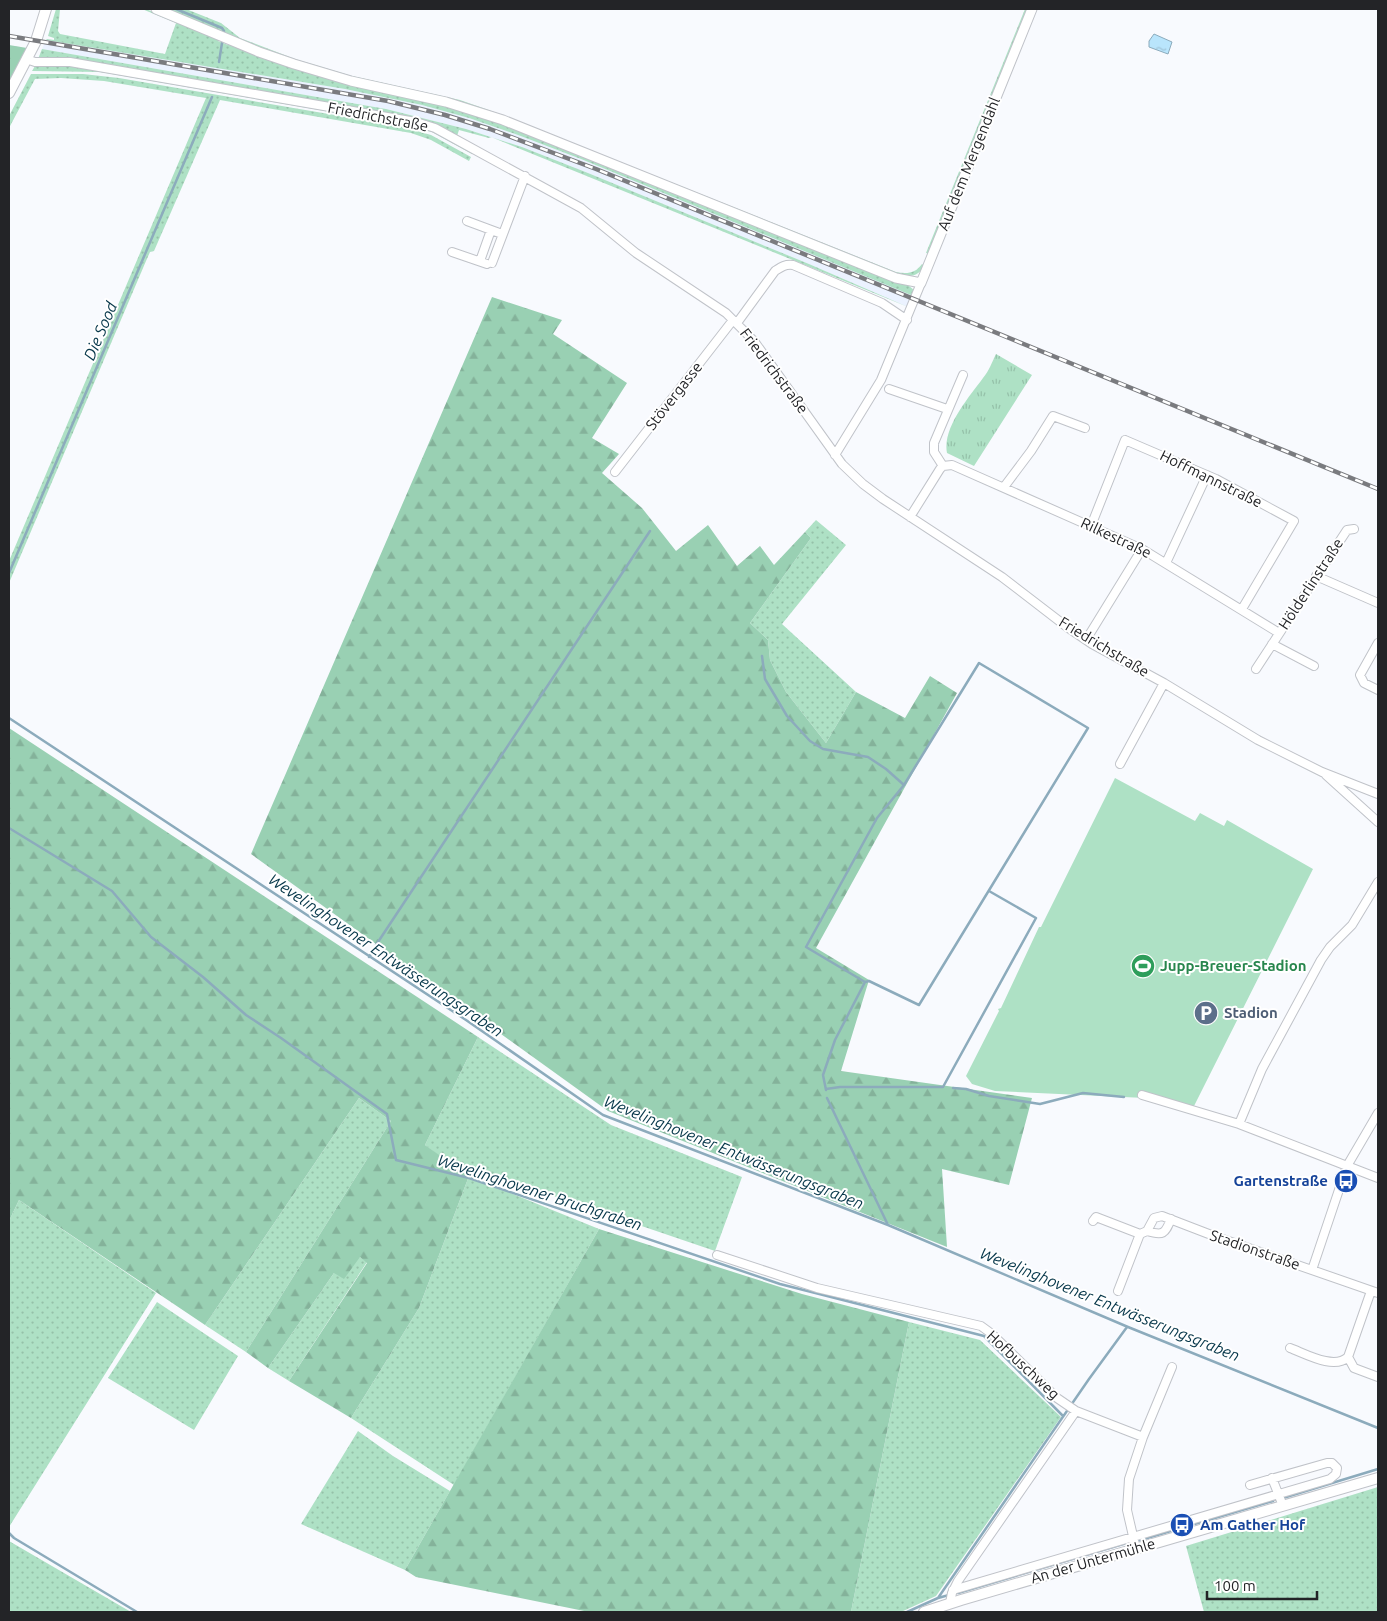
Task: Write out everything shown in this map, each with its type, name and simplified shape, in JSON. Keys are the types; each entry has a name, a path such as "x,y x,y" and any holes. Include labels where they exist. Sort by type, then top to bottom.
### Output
{"main road":[{"path":"9,93 39,32 46,9"},
{"name":"An der Untermühle","path":"924,1612 1378,1478"}],"street":[{"path":"156,9 259,52 294,64 351,81 446,102 504,120 896,278 921,283"},
{"name":"Auf dem Mergendahl","path":"835,455 877,388 907,320 1032,9"},
{"name":"Friedrichstraße","path":"26,59 35,62 68,62 431,126 525,176 581,208 636,253 711,302 735,321 754,341 835,455 863,484 1002,577 1086,640 1164,683 1245,733 1322,772 1378,794"},
{"path":"486,263 502,234 525,176"},
{"path":"468,221 502,234"},
{"path":"486,263 491,230"},
{"path":"452,252 486,263"},
{"path":"735,321 775,271 788,265 882,303 907,320"},
{"name":"Stövergasse","path":"615,472 735,321"},
{"path":"910,517 943,466 934,452 934,443 963,375"},
{"path":"889,389 947,409"},
{"path":"1004,487 1031,452 1053,416 1085,428"},
{"name":"Hoffmannstraße","path":"1091,526 1125,440 1207,475 1294,521 1242,609"},
{"name":"Rilkestraße","path":"943,466 952,465 1142,549 1279,632"},
{"path":"1166,563 1207,475"},
{"name":"Hölderlinstraße","path":"1256,669 1347,530 1354,529"},
{"path":"1086,640 1142,549"},
{"path":"1316,576 1378,603"},
{"path":"1378,643 1360,677 1366,685 1378,690"},
{"name":"Hölderlinstraße","path":"1272,644 1314,666"},
{"path":"1120,764 1164,683"},
{"path":"1322,772 1378,822"},
{"path":"1357,803 1364,789"},
{"path":"1238,1124 1265,1062 1321,960 1352,925 1378,882"},
{"path":"1142,1095 1238,1124 1378,1178"},
{"path":"1312,1270 1347,1166 1378,1112"},
{"path":"1093,1221 1096,1217 1144,1232 1157,1234 1162,1233 1167,1228 1171,1219 1162,1216 1155,1217 1151,1222 1144,1232 1118,1291"},
{"name":"Stadionstraße","path":"1171,1219 1214,1236 1375,1292"},
{"name":"Hofbuschweg","path":"717,1255 817,1288 981,1326 992,1334 1057,1398 1076,1410"},
{"path":"1290,1348 1332,1362 1341,1362 1348,1357 1375,1292"},
{"path":"1348,1357 1354,1368 1378,1377"},
{"path":"1136,1549 1127,1510 1127,1488 1143,1437 1172,1367"},
{"path":"950,1603 953,1590 1076,1410 1143,1437"},
{"path":"953,1590 1330,1479 1336,1474 1337,1468 1332,1463 1327,1463 1250,1485"},
{"path":"1272,1478 1283,1506"}],"shaded area":[{"path":"46,40 345,89 422,105 469,118 581,159 913,295 908,307 588,173 522,147 466,129 386,109 42,49"}],"green space":[{"path":"56,9 60,9 58,31 60,34 165,54 176,23 142,9 146,9 219,39 218,41 228,45 486,118 909,286 914,290 911,295 581,159 469,118 422,105 345,89 46,40 54,40 54,38 48,36"},
{"path":"165,9 186,9 221,23 240,38 295,59 352,76 460,100 500,114 896,272 910,272 916,270 922,264 925,266 914,275 900,276 505,117 352,77 277,55"},
{"path":"1025,9 1028,9 930,254 926,253"},
{"path":"9,45 27,48 9,82"},
{"path":"42,49 386,109 491,137 459,130 457,136 434,124 411,117 71,58 38,59"},
{"path":"66,65 412,124 433,131 473,152 472,154 432,132 400,124 100,72 32,71 35,66"},
{"path":"31,74 83,74 119,78 399,126 431,135 471,157 469,161 431,140 411,133 220,100 154,251 150,252 146,261 9,583 9,561 206,98 104,81 61,78 35,79 9,128 9,116"},
{"path":"491,137 588,173 908,307"},
{"path":"492,297 562,320 553,334 627,383 592,438 619,454 602,473 642,508 676,551 708,525 737,566 760,546 774,565 805,532 811,538 750,623 768,640 770,660 786,692 826,743 856,692 905,718 930,676 957,693 816,948 869,980 841,1071 1032,1098 1009,1185 942,1169 947,1247 608,1111 251,854"},
{"path":"996,354 1032,375 974,466 947,453 947,443 949,433 958,413 987,372"},
{"path":"816,520 846,545 782,624 856,692 826,743 786,692 770,660 768,640 750,623 811,538 805,532"},
{"path":"9,728 478,1037 425,1145 469,1176 419,1308 351,1418 289,1381 367,1263 360,1257 344,1279 334,1273 268,1368 246,1352 391,1121 359,1098 205,1325 19,1200 9,1221"},
{"name":"Jupp-Breuer-Stadion","path":"1115,778 1195,821 1200,813 1224,826 1227,820 1313,869 1190,1114 1145,1098 995,1091 972,1084 966,1076"},
{"path":"478,1037 611,1125 742,1177 715,1251 442,1158 425,1145"},
{"path":"359,1098 391,1121 246,1352 205,1325"},
{"path":"469,1176 599,1229 454,1485 351,1418 419,1308"},
{"path":"19,1200 156,1293 9,1527 9,1221"},
{"path":"599,1229 802,1294 909,1322 851,1612 589,1612 416,1577 405,1570"},
{"path":"360,1257 367,1262 289,1381 268,1368 334,1273"},
{"path":"157,1302 238,1356 194,1430 108,1378"},
{"path":"909,1322 980,1340 1061,1417 936,1596 901,1612 851,1612"},
{"path":"358,1431 393,1456 450,1491 405,1570 301,1524"},
{"path":"1378,1487 1378,1612 1204,1612 1186,1546"},
{"path":"9,1541 131,1612 9,1612"}],"water":[{"path":"1154,34 1172,42 1168,54 1149,47 1149,41"}],"waterway":[{"name":"Die Sood","path":"176,9 222,28 224,31"},
{"name":"Die Sood","path":"219,62 222,43"},
{"name":"Die Sood","path":"9,573 212,97"},
{"path":"376,945 650,531"},
{"path":"762,656 765,679 787,716 810,741 823,749 868,757 886,769 904,785 877,818 806,947 865,982 835,1040 823,1075 826,1090"},
{"path":"865,982 869,981 919,1005 1088,728 979,663 904,785"},
{"name":"Wevelinghovener Entwässerungsgraben","path":"9,718 466,1020 603,1115 888,1225 1128,1327 1378,1428"},
{"name":"Wevelinghovener Bruchgraben","path":"9,828 112,891 151,937 203,977 246,1015 387,1114 396,1160 469,1178 780,1284 984,1336 1063,1416"},
{"path":"826,1089 840,1087 943,1087 1036,918 989,891"},
{"name":"Wevelinghovener Entwässerungsgraben","path":"369,957 373,951"},
{"path":"953,1088 1040,1104 1083,1093 1124,1097"},
{"path":"827,1098 888,1225"},
{"path":"938,1598 1127,1327"},
{"path":"1283,1498 1378,1469"},
{"path":"1137,1541 1273,1501"},
{"path":"9,1533 14,1538 137,1612"},
{"path":"958,1593 1130,1542"},
{"path":"907,1612 949,1595"}],"railway":[{"path":"9,36 388,101 445,115 490,129 596,169 1378,489"}],"place":[{"name":"Jupp-Breuer-Stadion","path":"1143,966"},
{"name":"Stadion","path":"1206,1013"},
{"name":"Gartenstraße","path":"1346,1181"},
{"name":"Am Gather Hof","path":"1182,1525"}]}
